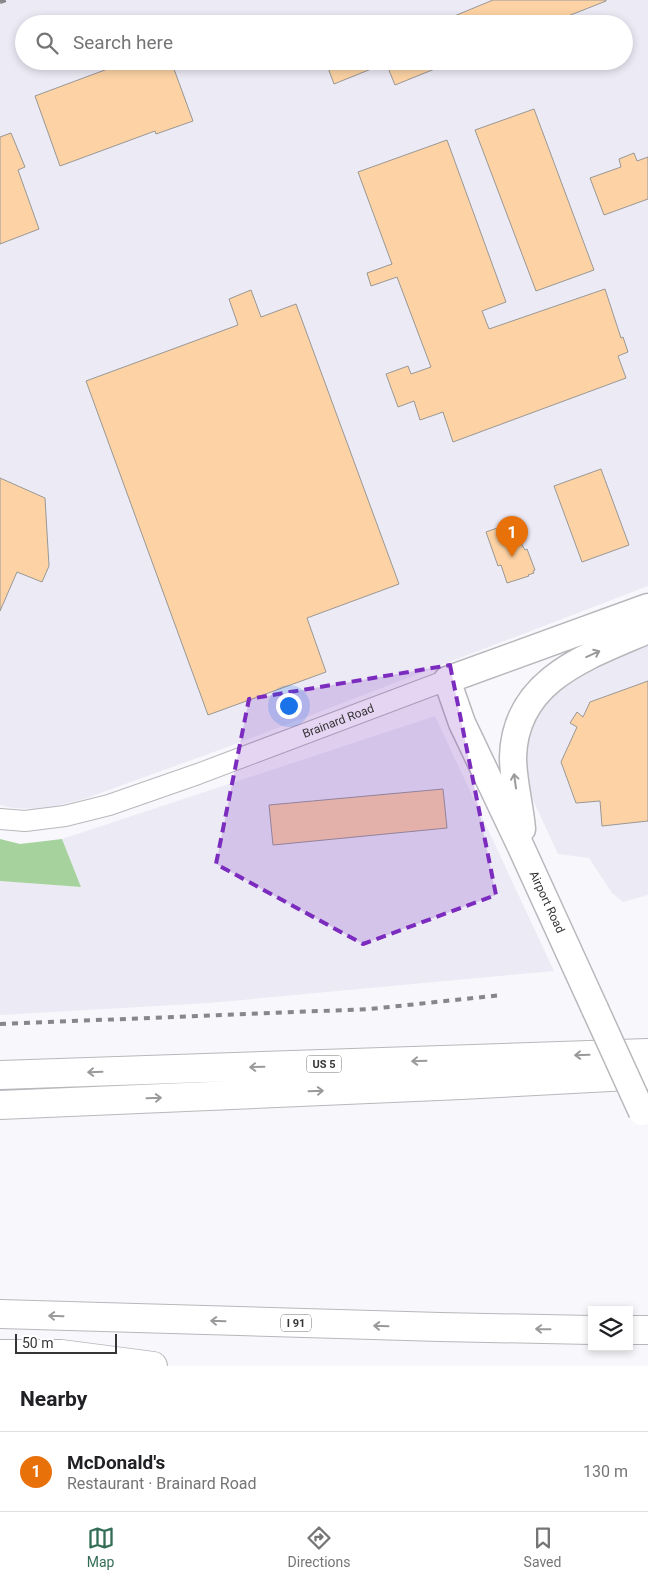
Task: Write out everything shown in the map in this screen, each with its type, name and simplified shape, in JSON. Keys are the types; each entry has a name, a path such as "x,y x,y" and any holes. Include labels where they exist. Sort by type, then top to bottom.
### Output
{"highway":[{"name":"US 5","path":"0,1075 648,1053"},
{"name":"US 5","path":"0,1105 648,1075"},
{"path":"461,1085 516,1090 648,1083"},
{"name":"I 91","path":"0,1314 588,1330"},
{"path":"633,1330 648,1330"},
{"path":"0,1354 61,1354 153,1366"}],"main road":[{"name":"Brainard Road","path":"447,680 648,607"},
{"path":"521,847 521,814 514,774 514,752 518,730 530,703 547,682 570,666 648,630"},
{"name":"Airport Road","path":"447,680 462,723 645,1118"}],"street":[{"name":"Brainard Road","path":"0,819 26,821 65,816 109,805 208,770 447,680"}],"highlighted area":[{"path":"450,665 496,895 363,944 216,864 249,699"}],"shaded area":[{"path":"0,0 648,0 648,586 233,745 84,799 36,809 13,808 0,805"},
{"path":"648,637 648,895 623,902 612,893 589,858 558,854 526,785 525,736 537,705 559,682"},
{"path":"435,716 554,971 209,1003 0,1015 0,881 81,887 62,839"}],"green space":[{"path":"0,839 20,844 62,839 81,887 0,881"}],"building":[{"path":"493,0 606,0 571,15 457,15"},
{"path":"105,70 174,70 193,121 156,134 155,131 60,166 35,96"},
{"path":"329,70 369,70 334,84"},
{"path":"389,70 432,70 395,85"},
{"path":"534,109 594,270 536,291 475,130"},
{"path":"11,133 25,167 18,170 39,229 0,244 0,137"},
{"path":"447,140 506,302 482,311 489,329 605,289 621,338 623,337 628,352 618,356 626,378 453,442 443,412 420,420 414,401 398,407 386,374 408,366 411,374 431,367 397,277 371,286 367,273 392,264 358,172"},
{"path":"634,153 637,161 648,157 648,199 604,215 590,178 621,167 619,159"},
{"path":"251,290 261,317 296,304 399,584 307,618 326,672 208,715 86,381 238,325 229,299"},
{"path":"601,469 629,545 582,562 554,486"},
{"path":"0,478 45,498 49,566 42,582 17,572 0,611"},
{"path":"514,522 522,545 525,550 527,549 535,570 529,576 507,583 501,565 498,566 486,532"},
{"path":"648,681 648,821 602,826 600,801 576,803 561,762 577,727 570,723 577,712 583,717 590,702"},
{"path":"443,789 447,828 273,845 269,805"}],"railway":[{"path":"0,2 6,0"},
{"path":"0,1024 370,1009 502,995"}],"place":[{"name":"McDonald's","path":"512,557"}]}
